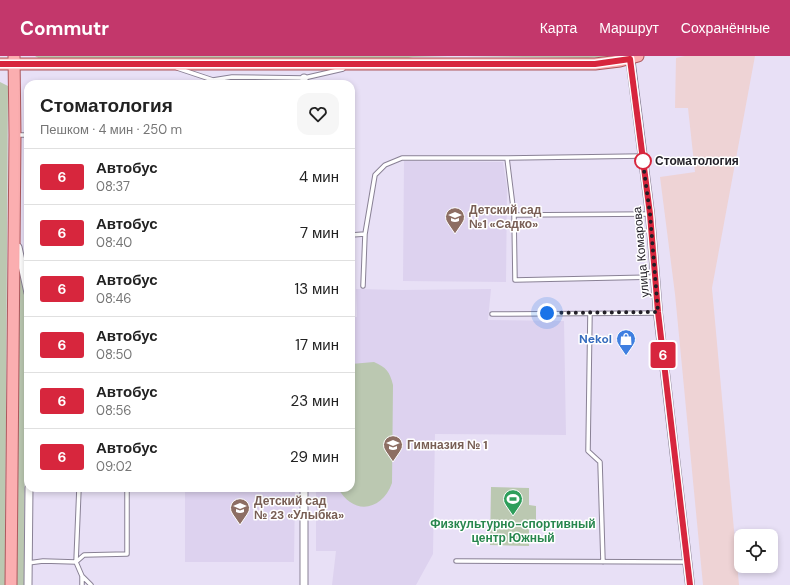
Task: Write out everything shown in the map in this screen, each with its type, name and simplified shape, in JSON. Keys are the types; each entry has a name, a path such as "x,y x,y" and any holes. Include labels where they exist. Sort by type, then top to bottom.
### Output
{"main road":[{"path":"0,64 14,60 162,64 365,64 456,60 595,64 633,57"},
{"path":"11,585 15,135 14,60"}],"street":[{"name":"улица Комарова","path":"633,57 642,156 650,214 658,312 690,585"},
{"path":"14,231 24,265"},
{"path":"28,585 29,492"},
{"path":"304,492 304,585"}],"lane":[{"path":"162,64 207,80"},
{"path":"308,80 365,64"},
{"path":"221,80 232,77 286,80"},
{"path":"15,135 24,134"},
{"path":"363,286 365,234 375,175 385,165 402,158 642,156"},
{"path":"507,158 514,215 515,280 655,278"},
{"path":"514,215 650,214"},
{"path":"355,235 365,234"},
{"path":"492,314 658,312"},
{"path":"590,313 588,451 600,462 603,562"},
{"path":"79,492 76,562 82,576 91,585"},
{"path":"28,563 43,561 76,562 84,555 126,554 127,492"},
{"path":"456,561 688,562"},
{"path":"82,576 82,585"}],"shaded area":[{"path":"685,56 755,56 712,288 734,530 734,573 738,573 739,585 703,585 675,294 660,177 695,172 688,108 675,108 676,58"},
{"name":"Детский сад №1 «Cадко»","path":"404,161 503,162 507,188 506,282 403,281"},
{"name":"Гимназия № 1","path":"356,289 491,289 488,320 564,321 566,435 435,434 433,554 416,585 332,585 336,551 316,551 316,492 355,492 355,317 357,317"},
{"name":"Детский сад № 23 «Улыбка»","path":"185,492 295,492 294,562 185,562"}],"green space":[{"path":"35,56 448,56 413,57 404,59 40,59"},
{"path":"465,56 614,56 588,58"},
{"path":"0,82 8,86 5,585 0,585"},
{"path":"17,261 20,266 24,290 24,585 14,585"},
{"path":"374,362 382,366 387,370 393,385 392,483 381,500 367,506 359,506 351,503 341,492 355,492 355,364"},
{"name":"Физкультурно-спортивный центр Южный","path":"491,487 529,488 529,505 536,506 536,526 529,526 529,546 490,545"}],"bus line":[{"name":"6","path":"0,64 595,64 630,59 650,214 658,312 690,585"}],"place":[{"name":"Стоматология","path":"643,161"},
{"name":"Детский сад №1 «Cадко»","path":"455,234"},
{"name":"Nekol","path":"626,356"},
{"name":"Гимназия № 1","path":"393,462"},
{"name":"Физкультурно-спортивный центр Южный","path":"513,516"},
{"name":"Детский сад № 23 «Улыбка»","path":"240,525"}],"route":[{"path":"547,313 658,312 650,214 642,156 643,161"}]}
